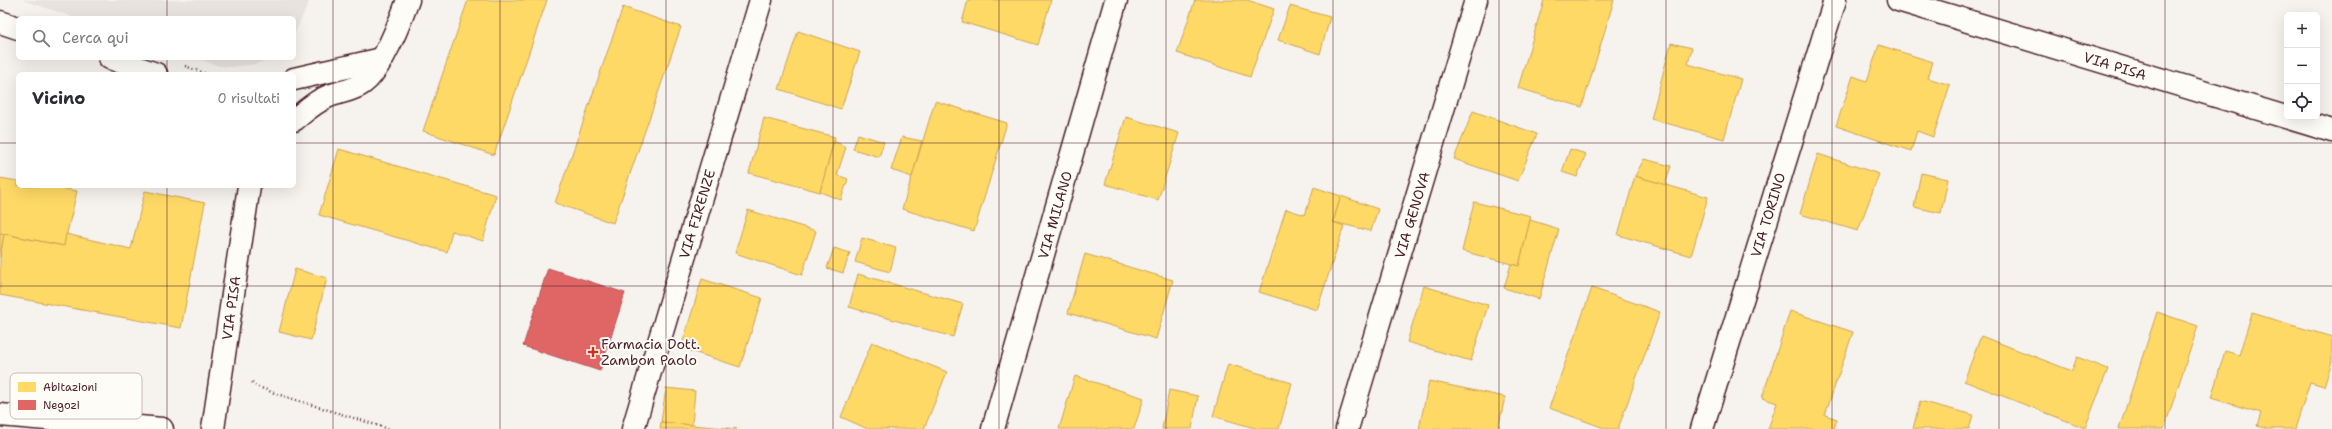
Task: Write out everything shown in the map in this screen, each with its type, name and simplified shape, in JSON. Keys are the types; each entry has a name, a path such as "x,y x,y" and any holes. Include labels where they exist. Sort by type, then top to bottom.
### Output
{"street":[{"path":"296,118 317,102 330,95 350,90 364,83 382,59 408,0"},
{"name":"VIA FIRENZE","path":"633,429 761,0"},
{"name":"VIA MILANO","path":"993,429 1116,0"},
{"name":"VIA GENOVA","path":"1347,429 1476,0"},
{"name":"VIA TORINO","path":"1702,429 1835,0"},
{"name":"VIA PISA","path":"1898,0 2332,131"},
{"path":"0,22 16,27"},
{"path":"296,78 382,59"},
{"path":"116,60 150,72"},
{"name":"VIA PISA","path":"213,429 249,188"},
{"path":"0,415 10,416"},
{"path":"44,419 155,429"}],"path":[{"path":"248,376 256,386 277,394 389,429"}],"shaded area":[{"path":"22,0 310,0 296,31 296,16 70,16"},
{"path":"202,60 267,60 256,64 232,67 219,66"}],"building: Abitazioni":[{"path":"468,0 547,0 494,155 423,131"},
{"path":"968,0 1051,0 1038,45 962,22"},
{"path":"1195,0 1247,0 1274,9 1250,77 1177,53"},
{"path":"1544,0 1614,0 1582,107 1518,88"},
{"path":"1290,6 1330,17 1320,54 1278,40"},
{"path":"623,7 681,27 613,223 555,203"},
{"path":"798,31 860,52 841,109 779,89"},
{"path":"1671,43 1692,48 1688,64 1741,79 1724,139 1651,119"},
{"path":"1879,45 1933,62 1928,78 1950,85 1933,137 1917,131 1911,151 1836,126 1853,76 1867,81"},
{"path":"935,101 1007,123 974,231 902,209"},
{"path":"1473,111 1537,134 1518,181 1454,159"},
{"path":"1126,117 1179,133 1158,200 1105,184"},
{"path":"764,118 835,137 820,192 749,173"},
{"path":"858,134 884,142 879,157 853,149"},
{"path":"902,137 922,141 912,177 891,170"},
{"path":"834,141 846,147 837,175 848,179 841,200 820,192"},
{"path":"339,149 496,195 483,241 452,231 447,252 319,215"},
{"path":"1570,149 1586,154 1577,177 1562,172"},
{"path":"1818,154 1879,174 1858,231 1800,214"},
{"path":"1644,159 1671,166 1665,185 1635,176"},
{"path":"1921,173 1948,179 1941,213 1914,207"},
{"path":"1635,176 1708,197 1691,256 1618,235"},
{"path":"0,178 16,181 16,188 60,188 77,191 64,246 0,233"},
{"path":"1314,187 1341,196 1333,222 1344,226 1317,310 1259,292 1286,209 1305,215"},
{"path":"145,191 205,203 181,328 0,295 0,257 4,234 64,246 66,234 131,249"},
{"path":"1341,196 1378,209 1371,231 1333,222"},
{"path":"1474,202 1531,216 1519,266 1462,251"},
{"path":"748,210 816,231 802,275 735,253"},
{"path":"1530,220 1559,229 1539,299 1504,288 1511,264 1519,266"},
{"path":"0,233 4,234 0,257"},
{"path":"862,238 896,248 890,272 855,262"},
{"path":"834,248 850,253 843,273 827,268"},
{"path":"1085,254 1173,280 1156,339 1068,313"},
{"path":"295,269 327,278 311,340 279,332"},
{"path":"858,274 963,304 953,337 849,307"},
{"path":"702,279 762,298 740,367 681,348"},
{"path":"1424,286 1488,305 1471,361 1407,342"},
{"path":"1592,288 1660,312 1618,429 1607,429 1549,408"},
{"path":"1790,311 1853,332 1825,415 1837,419 1834,429 1768,429 1777,403 1762,398"},
{"path":"2157,312 2198,326 2164,429 2119,429"},
{"path":"2252,313 2332,337 2332,361 2324,386 2310,382 2295,429 2268,429 2257,426 2261,413 2211,398 2225,351 2239,355"},
{"path":"1981,336 2072,371 2077,357 2108,369 2085,428 1964,381"},
{"path":"872,342 947,372 924,429 868,429 841,417"},
{"path":"1228,364 1292,383 1279,429 1258,429 1213,416"},
{"path":"1075,376 1144,398 1134,429 1059,429"},
{"path":"1429,381 1505,397 1498,429 1419,429"},
{"path":"666,388 695,391 692,425 661,422"},
{"path":"1169,390 1198,396 1192,429 1162,429"},
{"path":"1920,401 1973,415 1969,429 1913,429"},
{"path":"661,422 692,425 737,429 660,429"}],"building: Negozi":[{"path":"548,268 625,293 600,371 523,346"}],"place":[{"name":"Farmacia Dott. Zambon Paolo","path":"593,352"}]}
